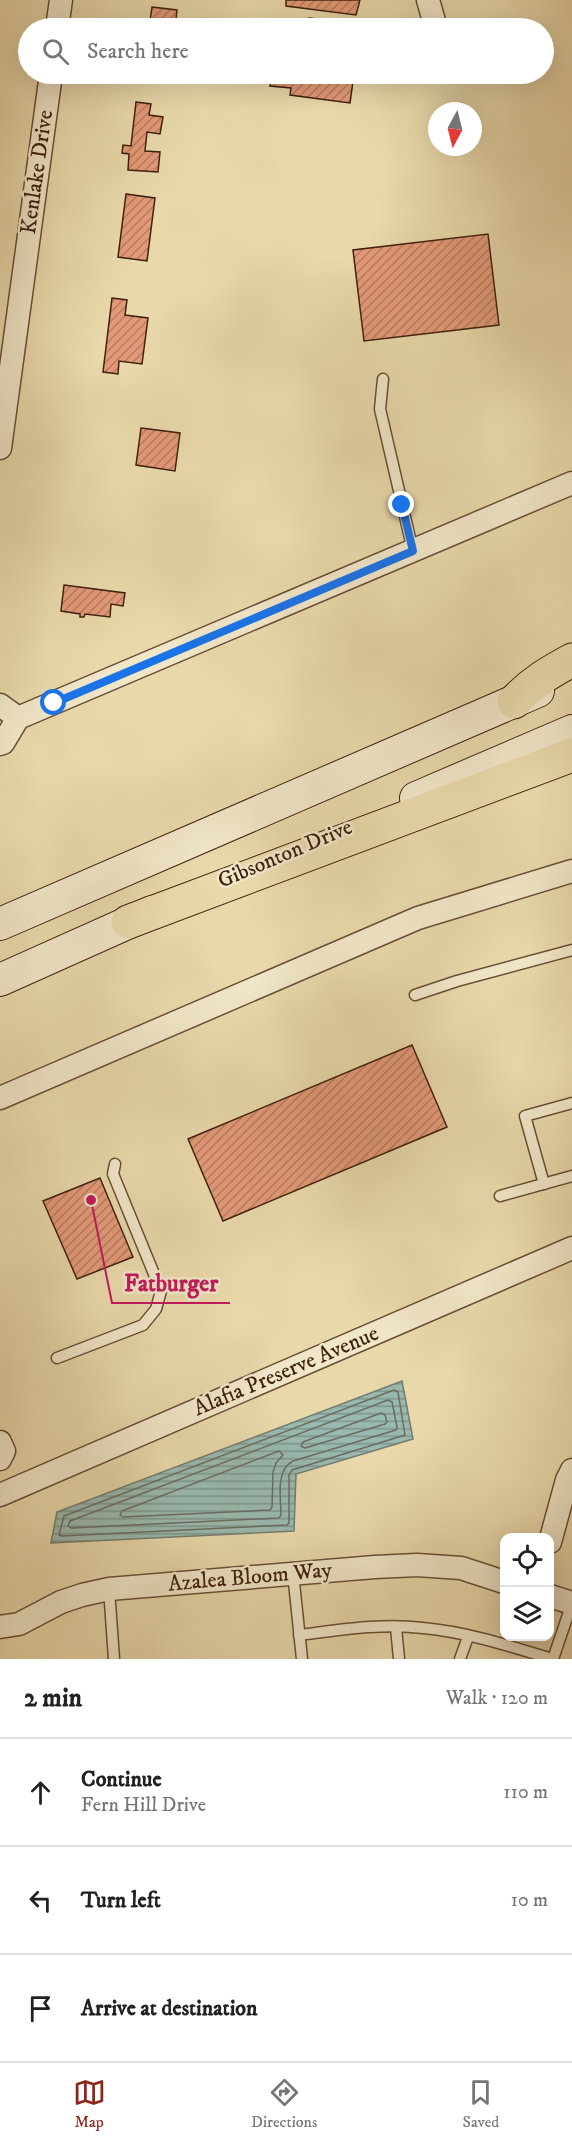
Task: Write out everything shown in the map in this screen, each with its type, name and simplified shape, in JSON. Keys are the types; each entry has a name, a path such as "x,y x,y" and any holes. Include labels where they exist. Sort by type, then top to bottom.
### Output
{"highway":[{"path":"514,702 544,675 572,660"},
{"path":"128,922 572,755"}],"main road":[{"path":"0,924 572,676"},
{"name":"Gibsonton Drive","path":"0,980 128,922 572,731"}],"street":[{"path":"58,18 61,0"},
{"path":"428,0 433,18"},
{"name":"Kenlake Drive","path":"0,448 50,84"},
{"path":"0,744 3,743 9,712 413,551 572,483"},
{"path":"0,1098 418,918 572,871"},
{"name":"Alafia Preserve Avenue","path":"0,1495 572,1248"},
{"path":"0,1442 4,1451 0,1460"},
{"path":"552,1533 567,1479 572,1470"},
{"name":"Azalea Bloom Way","path":"0,1627 19,1624 61,1602 109,1589 417,1565 461,1568 500,1581"},
{"path":"554,1598 572,1603"}],"lane":[{"path":"383,379 380,409 413,551"},
{"path":"415,995 457,981 572,950"},
{"path":"544,1184 525,1116 572,1103"},
{"path":"57,1358 143,1325 156,1310 161,1291 113,1174 115,1164"},
{"path":"500,1196 572,1176"},
{"path":"293,1573 302,1659"},
{"path":"109,1589 114,1659"},
{"path":"299,1635 363,1627 423,1628 499,1642 552,1659 572,1603"},
{"path":"396,1627 399,1659"},
{"path":"460,1659 468,1636"}],"water":[{"path":"402,1381 413,1439 296,1474 294,1531 51,1543 57,1512"}],"building":[{"path":"286,0 360,0 356,15 286,6"},
{"path":"152,7 177,10 176,18 150,18"},
{"path":"270,84 353,84 350,103 290,95 291,88 270,86"},
{"path":"136,102 151,104 149,115 163,117 160,134 147,132 145,151 160,152 158,172 128,170 129,154 122,153 123,145 131,146"},
{"path":"126,194 155,198 147,261 118,257"},
{"path":"488,234 499,325 364,341 353,250"},
{"path":"112,298 127,300 125,315 148,318 142,364 119,361 118,374 103,372"},
{"path":"141,428 180,433 175,471 136,465"},
{"path":"64,585 125,593 123,606 111,604 110,617 85,614 84,617 80,617 80,614 61,611"},
{"path":"412,1045 447,1127 223,1221 188,1139"},
{"path":"100,1178 133,1257 77,1279 43,1201"}],"place":[{"name":"Fatburger","path":"91,1200"}],"route":[{"path":"54,703 413,551 402,505"}]}
